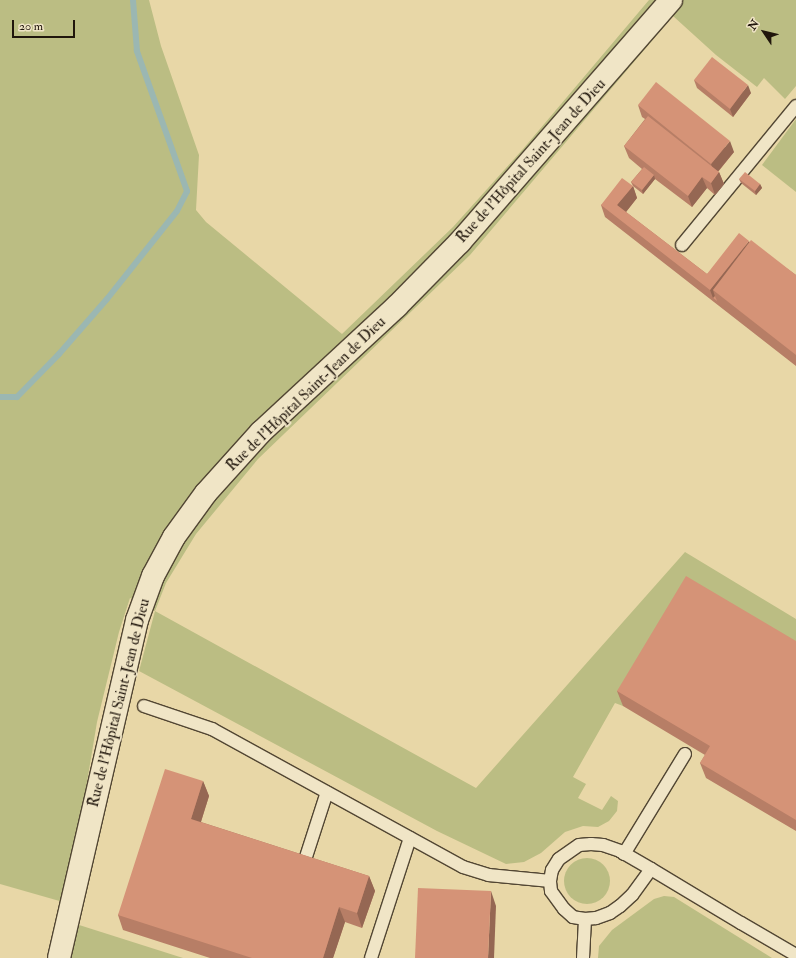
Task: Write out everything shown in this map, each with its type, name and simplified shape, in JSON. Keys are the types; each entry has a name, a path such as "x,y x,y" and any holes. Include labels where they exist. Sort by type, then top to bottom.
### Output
{"street":[{"name":"Rue de l'Hôpital Saint-Jean de Dieu","path":"59,958 137,620 153,576 174,537 206,493 261,432 397,306 460,242 671,0"}],"lane":[{"path":"682,245 796,106"},
{"path":"144,706 212,729 463,867 488,876 550,881"},
{"path":"624,854 685,754"},
{"path":"305,860 327,792"},
{"path":"371,958 410,838"},
{"path":"651,869 632,895 615,910 610,913 586,919 574,917 564,909 551,891 550,881 552,870 559,859 579,845 603,845 624,854 651,869 796,955"},
{"path":"583,958 586,919"}],"green space":[{"path":"0,0 149,0 161,46 199,155 196,210 206,222 342,334 453,227 523,149 649,0 796,0 796,86 785,99 764,78 757,87 716,55 673,16 470,255 258,459 196,534 166,583 155,611 130,598 119,632 97,722 83,806 63,902 0,884"},
{"path":"796,119 796,192 762,165"},
{"path":"685,552 796,619 796,653 623,706 615,703 573,777 586,784 578,798 602,810 611,796 618,801 617,811 609,821 598,827 583,826 565,832 541,853 524,862 506,864 437,831 139,671 155,611 476,788"},
{"path":"587,858 600,862 606,868 610,881 606,894 600,900 587,904 574,900 568,894 564,881 568,868 574,862"},
{"path":"664,896 674,897 772,958 598,958 599,946 612,930 654,899"},
{"path":"76,924 183,958 69,958"}],"building":[{"path":"712,57 748,85 730,109 694,80"},
{"path":"656,82 730,141 711,164 638,105"},
{"path":"648,116 719,172 711,183 702,177 688,196 624,146"},
{"path":"644,167 654,175 642,190 631,182"},
{"path":"745,172 760,184 755,191 739,179"},
{"path":"622,178 633,186 617,205 707,274 739,233 749,241 710,290 601,205"},
{"path":"751,240 796,275 796,355 713,290"},
{"path":"686,576 796,641 796,820 700,763 710,746 617,691"},
{"path":"165,769 203,781 191,819 369,876 357,913 339,907 323,958 252,958 118,915"},
{"path":"418,888 491,891 488,958 415,958"}],"waterway":[{"path":"0,397 17,397 59,354 107,299 177,211 187,191 137,51 133,0"}]}
